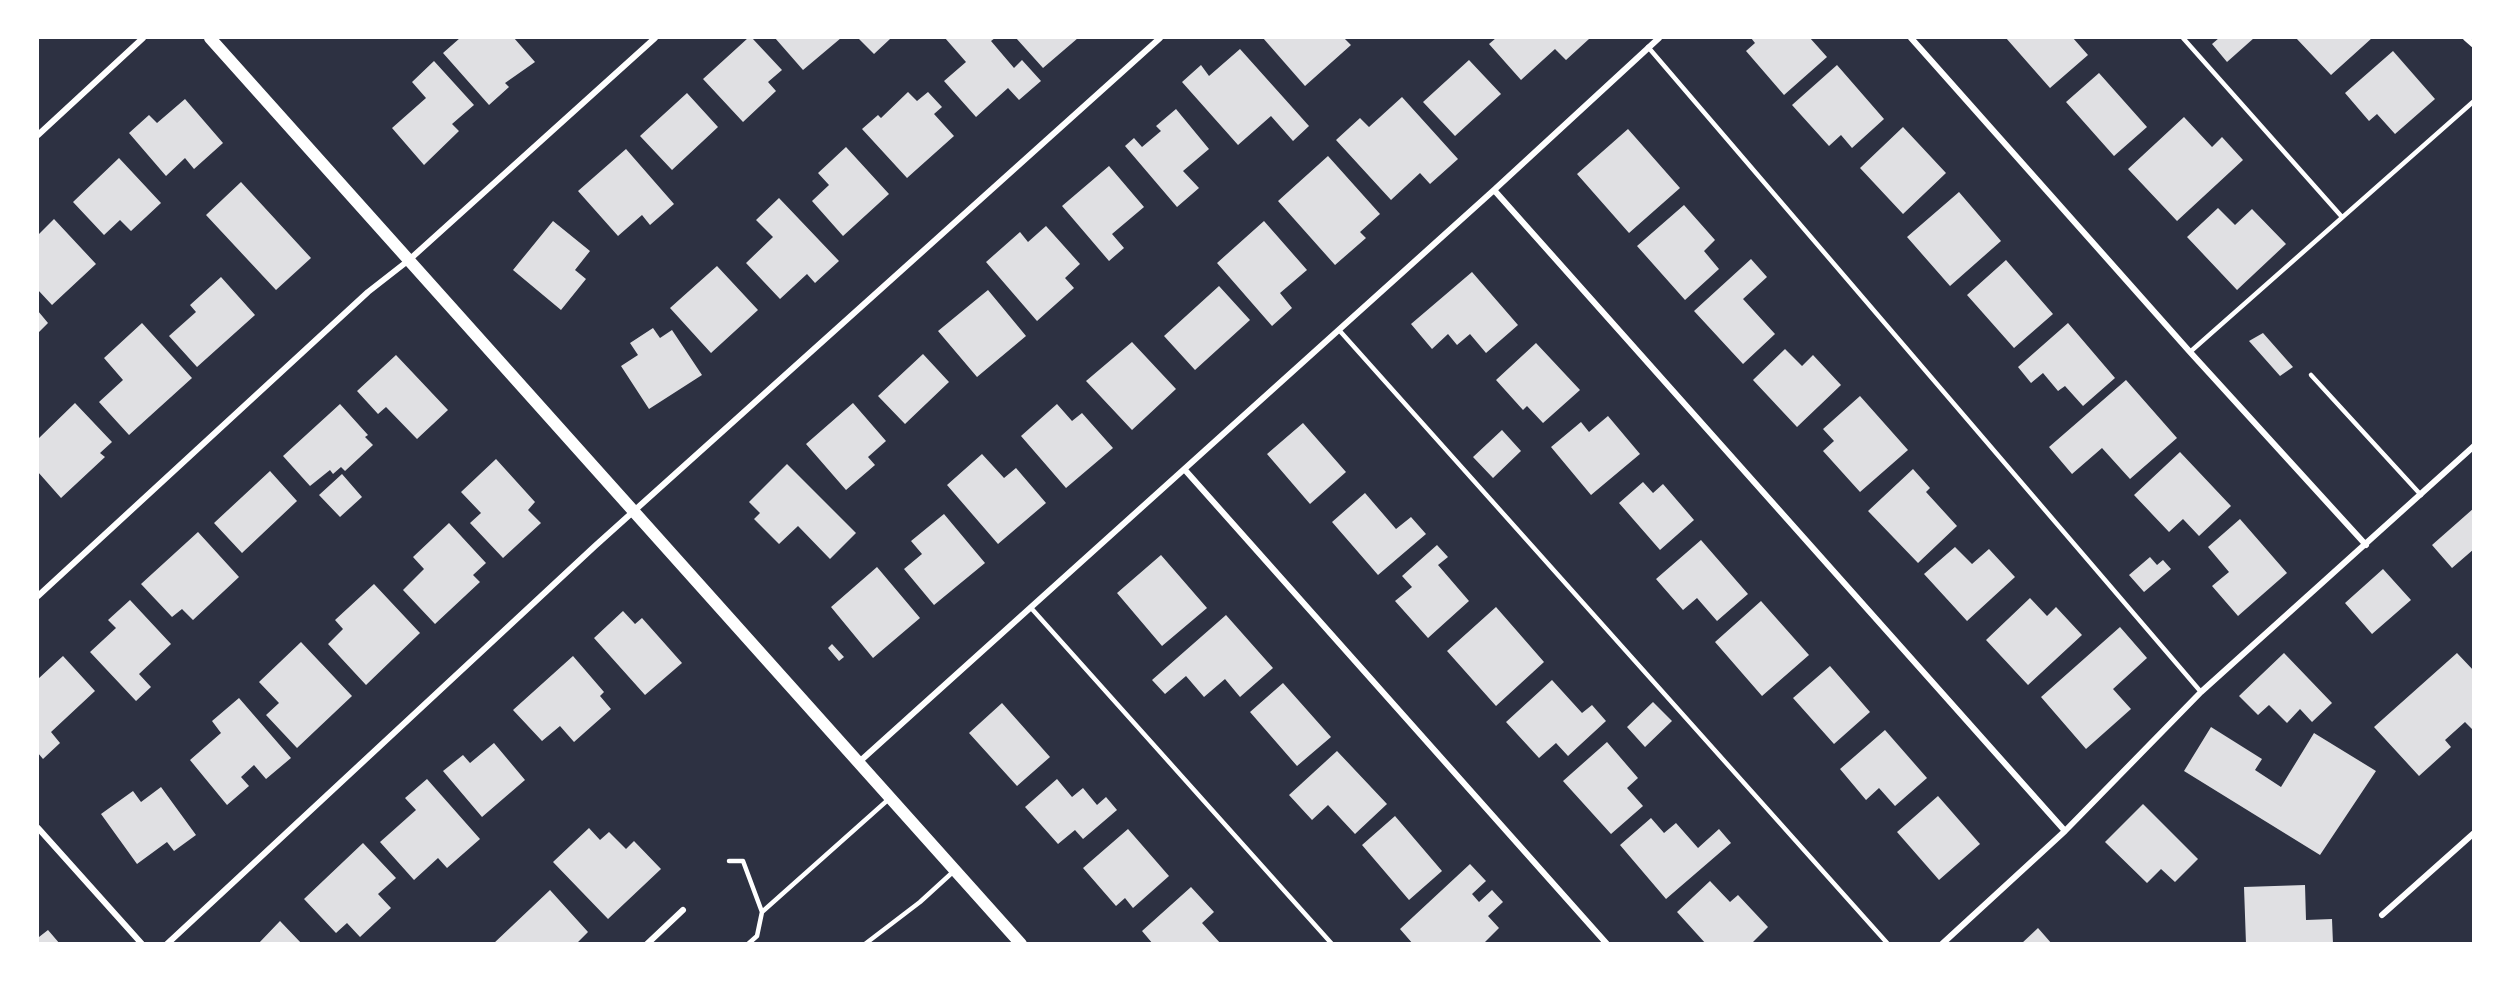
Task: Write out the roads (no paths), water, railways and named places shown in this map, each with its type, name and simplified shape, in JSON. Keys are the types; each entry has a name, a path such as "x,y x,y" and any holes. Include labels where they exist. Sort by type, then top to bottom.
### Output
{"main road":[{"path":"210,38 1021,944"}],"street":[{"path":"38,135 143,38"},
{"path":"38,596 368,292 409,260 655,38"},
{"path":"167,944 634,512 1160,38"},
{"path":"858,763 1032,609 1659,38"},
{"path":"1911,38 2190,352 2366,545"},
{"path":"2466,38 2474,45"},
{"path":"1494,190 2065,831"},
{"path":"1942,944 2065,831 2201,692 2474,446"},
{"path":"1185,470 1607,944"},
{"path":"38,828 142,944"},
{"path":"2382,915 2474,833"},
{"path":"647,944 683,910"}],"lane":[{"path":"2183,38 2342,217"},
{"path":"1648,47 2201,692"},
{"path":"2190,352 2474,101"},
{"path":"1339,330 1888,944"},
{"path":"2311,375 2421,495"},
{"path":"1032,609 1332,944"},
{"path":"762,912 890,798"},
{"path":"729,861 743,861 762,912 757,936 748,944"},
{"path":"865,944 920,902 955,870"}]}
